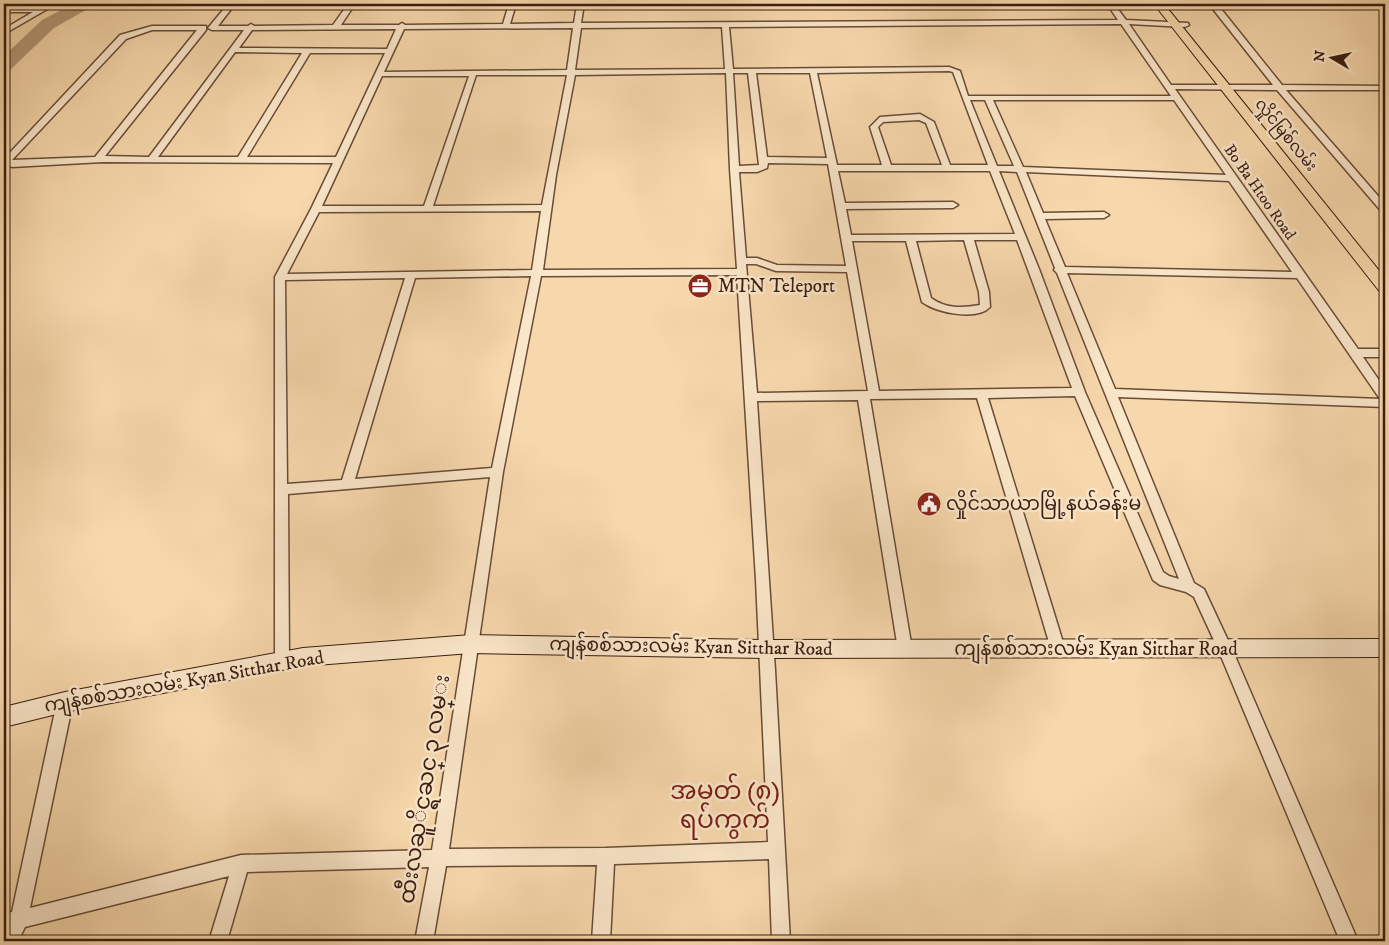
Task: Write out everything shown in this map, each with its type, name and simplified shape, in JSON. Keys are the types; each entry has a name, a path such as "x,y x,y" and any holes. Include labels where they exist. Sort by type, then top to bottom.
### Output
{"main road":[{"name":"လှိုင်မြစ်လမ်း","path":"1159,4 1181,25"},
{"name":"လှိုင်မြစ်လမ်း","path":"1168,4 1181,25 1385,288"},
{"name":"လှိုင်မြစ်လမ်း","path":"1229,87 1385,275"},
{"name":"ကျန်စစ်သားလမ်း Kyan Sitthar Road","path":"4,717 65,702 282,661 471,644 766,649 1385,648"}],"street":[{"path":"4,32 52,4"},
{"path":"97,160 207,28 231,4"},
{"path":"337,25 351,4"},
{"path":"506,25 512,4"},
{"name":"ထီးလႀူိင္ရႀင္ ၃ လမ္း","path":"424,941 439,858 497,472 537,272 580,4"},
{"name":"Bo Ba Htoo Road","path":"1111,4 1385,397"},
{"path":"1213,4 1280,88 1385,210"},
{"path":"4,10 41,10"},
{"path":"339,160 97,160 12,164 7,161 123,37 148,27 207,28 337,25 725,26 1123,22 1181,25"},
{"path":"282,661 280,277 316,209 402,25"},
{"path":"151,160 250,26"},
{"path":"725,26 730,71 734,169 752,397 781,941"},
{"path":"233,50 389,52"},
{"path":"241,160 307,51"},
{"path":"378,74 949,69 956,71 1079,392 1158,576 1172,584 1189,587 1198,593 1225,648 1349,941"},
{"path":"813,70 852,269 868,395 905,649"},
{"path":"734,169 761,168 764,166 752,71"},
{"path":"428,208 473,74"},
{"path":"1169,87 1384,89"},
{"path":"965,98 1176,98"},
{"path":"988,98 1020,169 1059,270 1078,310 1189,587"},
{"path":"887,168 874,127 880,120 920,117 930,122 947,168"},
{"path":"764,160 887,168 992,168 1232,178"},
{"path":"841,206 953,205"},
{"path":"316,209 546,208"},
{"path":"1038,216 1104,216"},
{"path":"910,238 926,300 933,306 948,311 974,310 985,307 984,292 968,237"},
{"path":"847,238 1021,237"},
{"path":"280,277 741,266 757,261 776,268 852,269"},
{"path":"1059,270 1300,275"},
{"path":"347,485 411,275"},
{"path":"1355,353 1385,353"},
{"path":"752,397 1079,392"},
{"path":"981,393 1058,649"},
{"path":"1110,393 1385,404"},
{"path":"281,490 497,472"},
{"path":"9,941 12,921 65,702"},
{"path":"12,921 241,864 439,858 606,856 777,850"},
{"path":"601,941 606,856"},
{"path":"218,941 241,864"}],"waterway":[{"path":"4,66 48,24 85,4"}],"place":[{"name":"MTN Teleport","path":"700,286"},
{"name":"လှိုင်သာယာမြို့နယ်ခန်းမ","path":"929,504"}],"district":[{"name":"အမှတ် (၈) ရပ်ကွက်","path":"725,806"}]}
